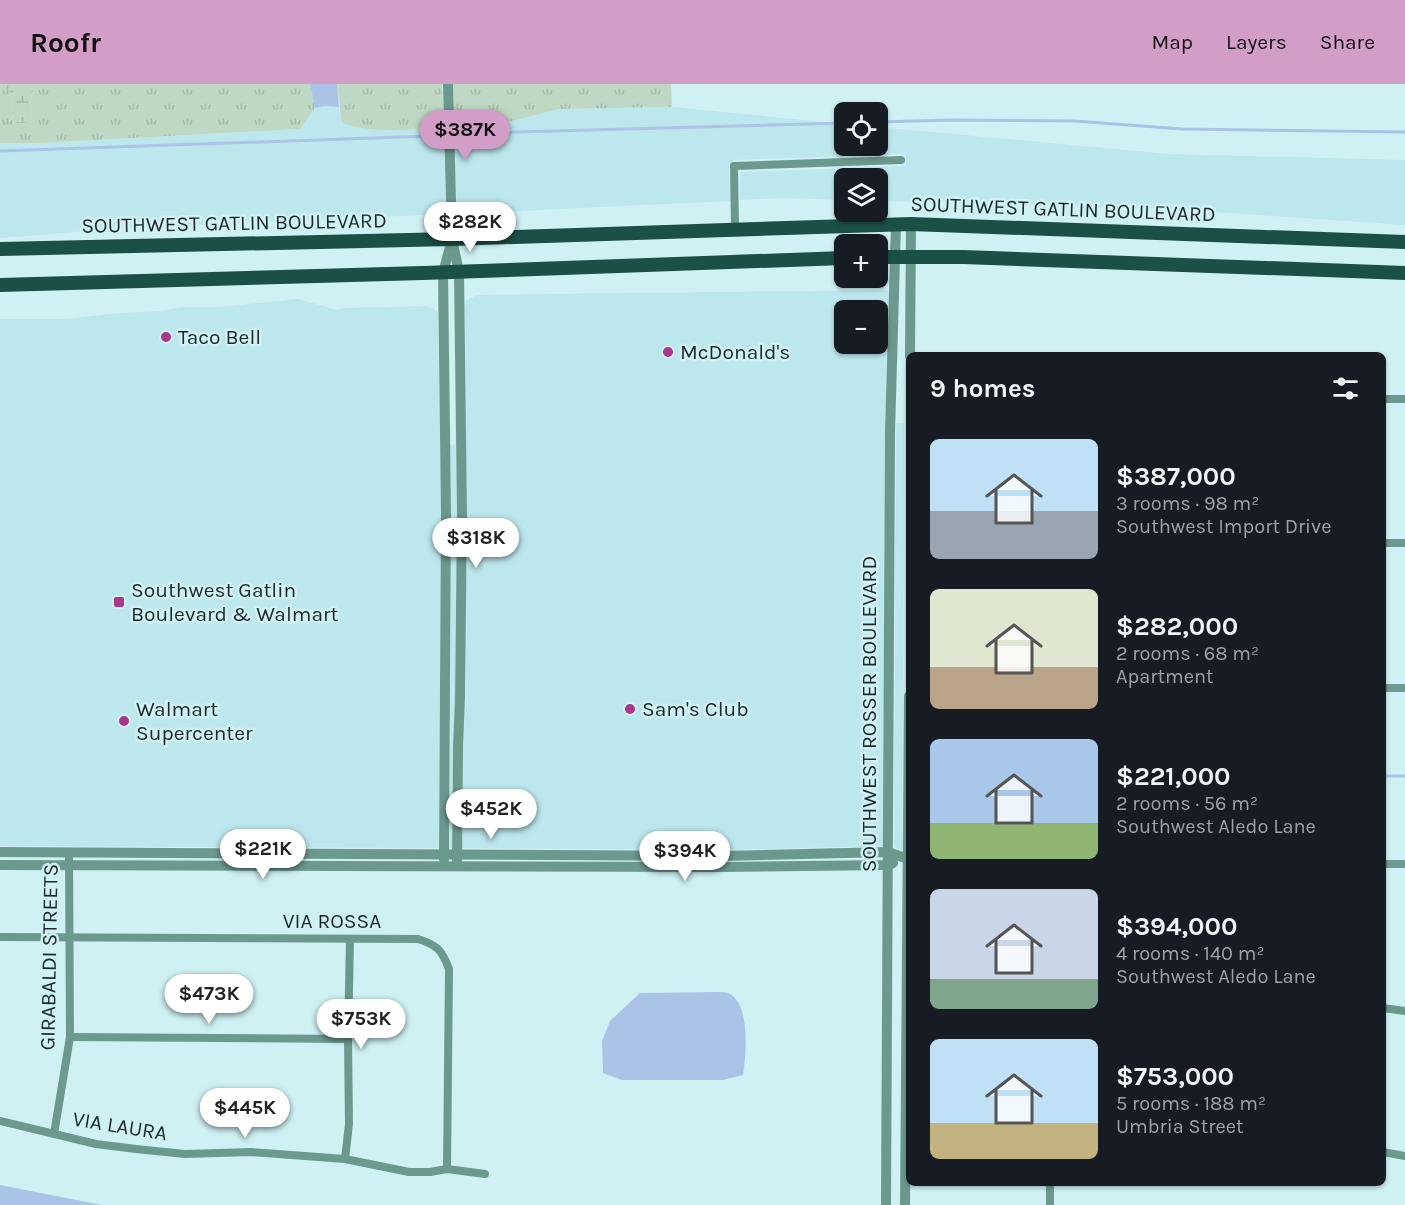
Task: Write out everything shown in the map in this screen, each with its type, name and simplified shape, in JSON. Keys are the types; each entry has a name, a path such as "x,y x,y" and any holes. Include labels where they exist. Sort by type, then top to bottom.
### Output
{"main road":[{"name":"SOUTHWEST GATLIN BOULEVARD","path":"0,249 452,239 896,224 1405,242"},
{"path":"888,256 1405,273"},
{"path":"0,285 443,273 834,258"}],"street":[{"path":"447,84 452,239 459,272 462,513 457,867"},
{"path":"735,229 734,166 901,160"},
{"name":"SOUTHWEST ROSSER BOULEVARD","path":"886,1205 890,432 896,224"},
{"path":"910,352 911,224"},
{"path":"444,867 446,514 443,273 452,239"},
{"path":"1386,399 1405,399"},
{"path":"1386,543 1405,543"},
{"path":"1386,688 1405,688"},
{"path":"0,852 722,856 888,852 906,858"},
{"name":"GIRABALDI STREETS","path":"54,1134 70,1036 69,852"},
{"path":"0,865 722,867 888,865 906,860"},
{"path":"1386,864 1405,864"},
{"name":"VIA ROSSA","path":"0,937 418,939 431,944 443,953 449,969 447,1169"},
{"path":"345,1159 349,1124 350,939"},
{"path":"1386,1008 1405,1011"},
{"path":"70,1036 348,1039"},
{"name":"SOUTHWEST ROSSER BOULEVARD","path":"905,1205 906,1090"},
{"name":"VIA LAURA","path":"0,1121 106,1145 185,1154 251,1152 345,1159 409,1172 430,1173 447,1169 485,1174"},
{"path":"1386,1153 1405,1156"},
{"path":"1050,1186 1050,1205"}],"shaded area":[{"path":"310,84 337,84 339,107 315,108"},
{"path":"324,104 339,107 342,123 355,127 401,130 444,128 446,214 171,226 0,238 0,143 40,143 300,129 315,108 324,106"},
{"path":"672,107 834,123 834,156 849,156 734,160 729,167 730,201 457,214 454,127 504,123 559,109"},
{"path":"888,128 1168,154 1405,160 1405,225 1171,209 888,201 888,168 851,168 906,166 906,154 888,155"},
{"path":"834,169 834,200 781,198 740,200 740,172"},
{"path":"889,290 888,323 888,300 834,300 834,354 887,354 883,846 721,850 462,848 466,700 465,301 477,295"},
{"path":"298,299 337,310 427,306 438,313 441,514 439,848 0,846 0,319 66,319 184,307 219,307"},
{"path":"455,407 457,513 455,699 452,848 450,848 450,445 455,444"},
{"path":"896,423 904,423 902,850 894,847"},
{"path":"640,993 728,993 735,999 744,1018 743,1075 723,1080 622,1080 603,1073 602,1041 610,1021"},
{"path":"0,1185 102,1205 0,1205"}],"green space":[{"path":"0,84 40,84 31,96 32,122 13,124 12,100 9,91"},
{"path":"40,84 310,84 315,108 300,129 40,143 0,143 0,86 9,91 12,100 13,124 32,122 31,96"},
{"path":"337,84 442,84 444,128 379,130 342,123"},
{"path":"453,84 671,84 672,107 559,109 504,123 454,127"}],"waterway":[{"path":"888,122 1075,121 1182,129 1405,132"},
{"path":"477,133 834,123"},
{"path":"0,151 430,136"},
{"path":"1386,776 1405,776"}],"place":[{"name":"Taco Bell","path":"166,337"},
{"name":"McDonald's","path":"668,352"},
{"name":"Southwest Gatlin Boulevard & Walmart","path":"119,602"},
{"name":"Sam's Club","path":"630,709"},
{"name":"Walmart Supercenter","path":"124,721"}]}
